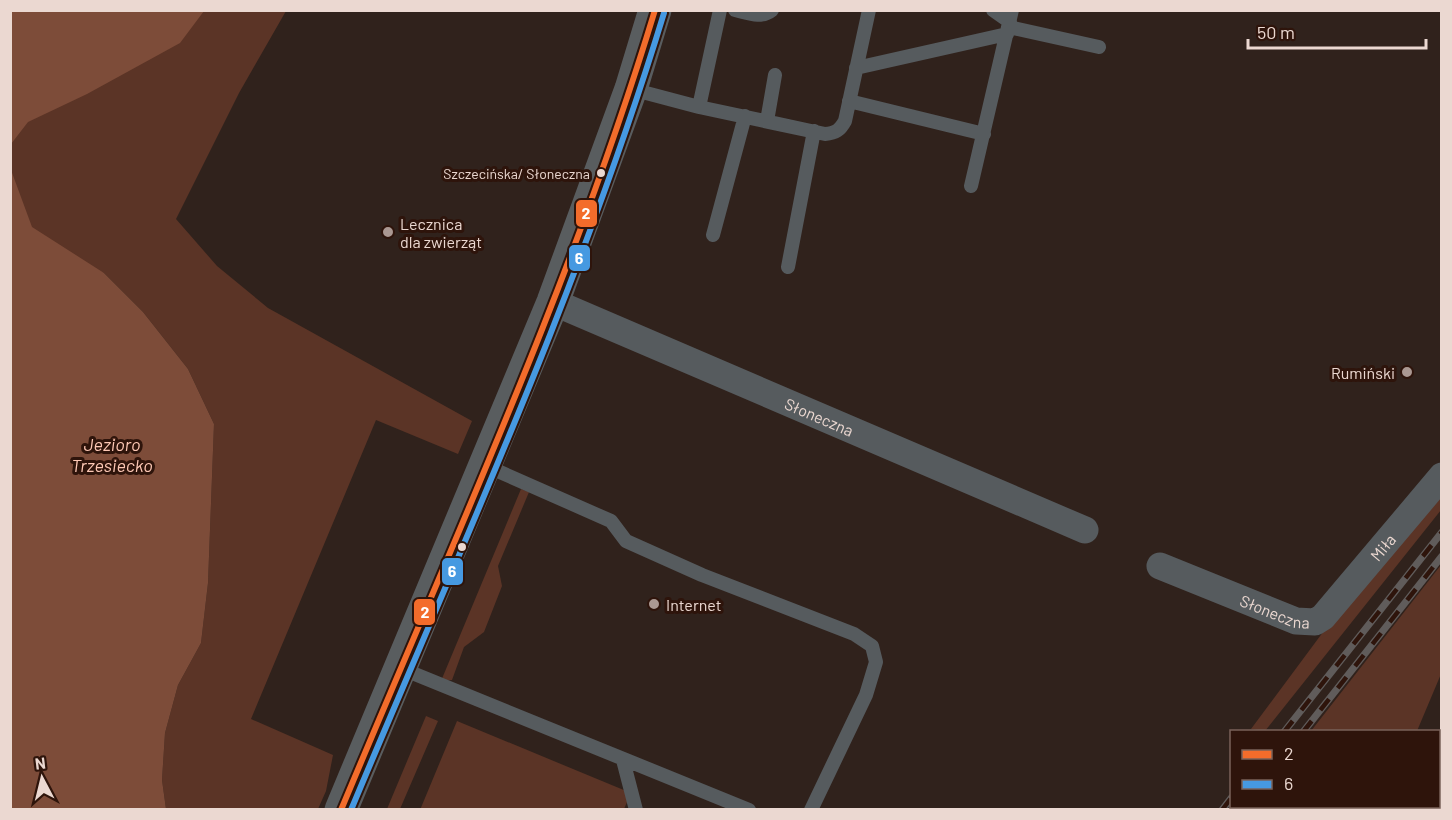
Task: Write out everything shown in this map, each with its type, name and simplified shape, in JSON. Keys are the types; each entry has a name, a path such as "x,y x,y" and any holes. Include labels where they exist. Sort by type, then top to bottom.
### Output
{"street":[{"path":"341,810 553,302 631,89 655,10"},
{"name":"Słoneczna","path":"553,302 1085,530"},
{"name":"Miła","path":"1323,618 1442,476"},
{"name":"Słoneczna","path":"1160,566 1296,621 1315,622 1323,618"}],"lane":[{"path":"699,107 720,10"},
{"path":"735,10 759,16 766,15 772,10"},
{"path":"631,89 699,107 814,131 834,133 840,129 849,101 869,10"},
{"path":"993,10 1009,23 1099,47"},
{"path":"856,68 1009,23"},
{"path":"971,186 1009,23"},
{"path":"767,121 775,75"},
{"path":"849,101 984,134"},
{"path":"713,234 745,116"},
{"path":"788,267 814,131"},
{"path":"484,465 611,521 626,541 702,575 854,634 872,646 876,662 866,695 811,810"},
{"path":"400,668 749,810"},
{"path":"623,760 636,810"}],"shaded area":[{"path":"56,11 286,11 239,93 176,219 217,266 268,308 472,421 458,454 376,420 251,719 333,755 326,791 318,809 166,809 162,780 165,733 178,685 201,643 208,583 214,424 188,369 143,312 104,273 11,242 10,47"},
{"path":"521,489 529,492 498,566 502,586 484,632 464,647 452,680 441,681"},
{"path":"1441,490 1441,510 1266,730 1251,729 1329,624"},
{"path":"1441,565 1441,674 1417,730 1312,730"},
{"path":"426,716 438,721 400,809 387,809"},
{"path":"457,721 631,793 624,809 420,810"},
{"path":"1441,751 1441,809 1416,809 1440,808"},
{"path":"1252,808 1384,808 1383,810"}],"water":[{"path":"11,10 204,11 180,43 87,94 28,122 11,144"},
{"name":"Jezioro Trzesiecko","path":"11,170 32,227 104,273 143,312 188,369 214,424 208,583 201,643 178,685 165,733 162,780 166,809 11,809"}],"railway":[{"path":"1286,730 1442,532"},
{"path":"1305,730 1442,556"},
{"path":"1222,810 1230,800"}],"transit line":[{"name":"2","path":"341,810 467,513 548,314 622,112 655,10"},
{"name":"6","path":"351,810 518,415 557,316 596,216 664,13"}],"place":[{"name":"Szczecińska/ Słoneczna","path":"601,173"},
{"name":"Lecznica dla zwierząt","path":"388,232"},
{"name":"Rumiński","path":"1407,372"},
{"name":"Internet","path":"654,604"}]}
